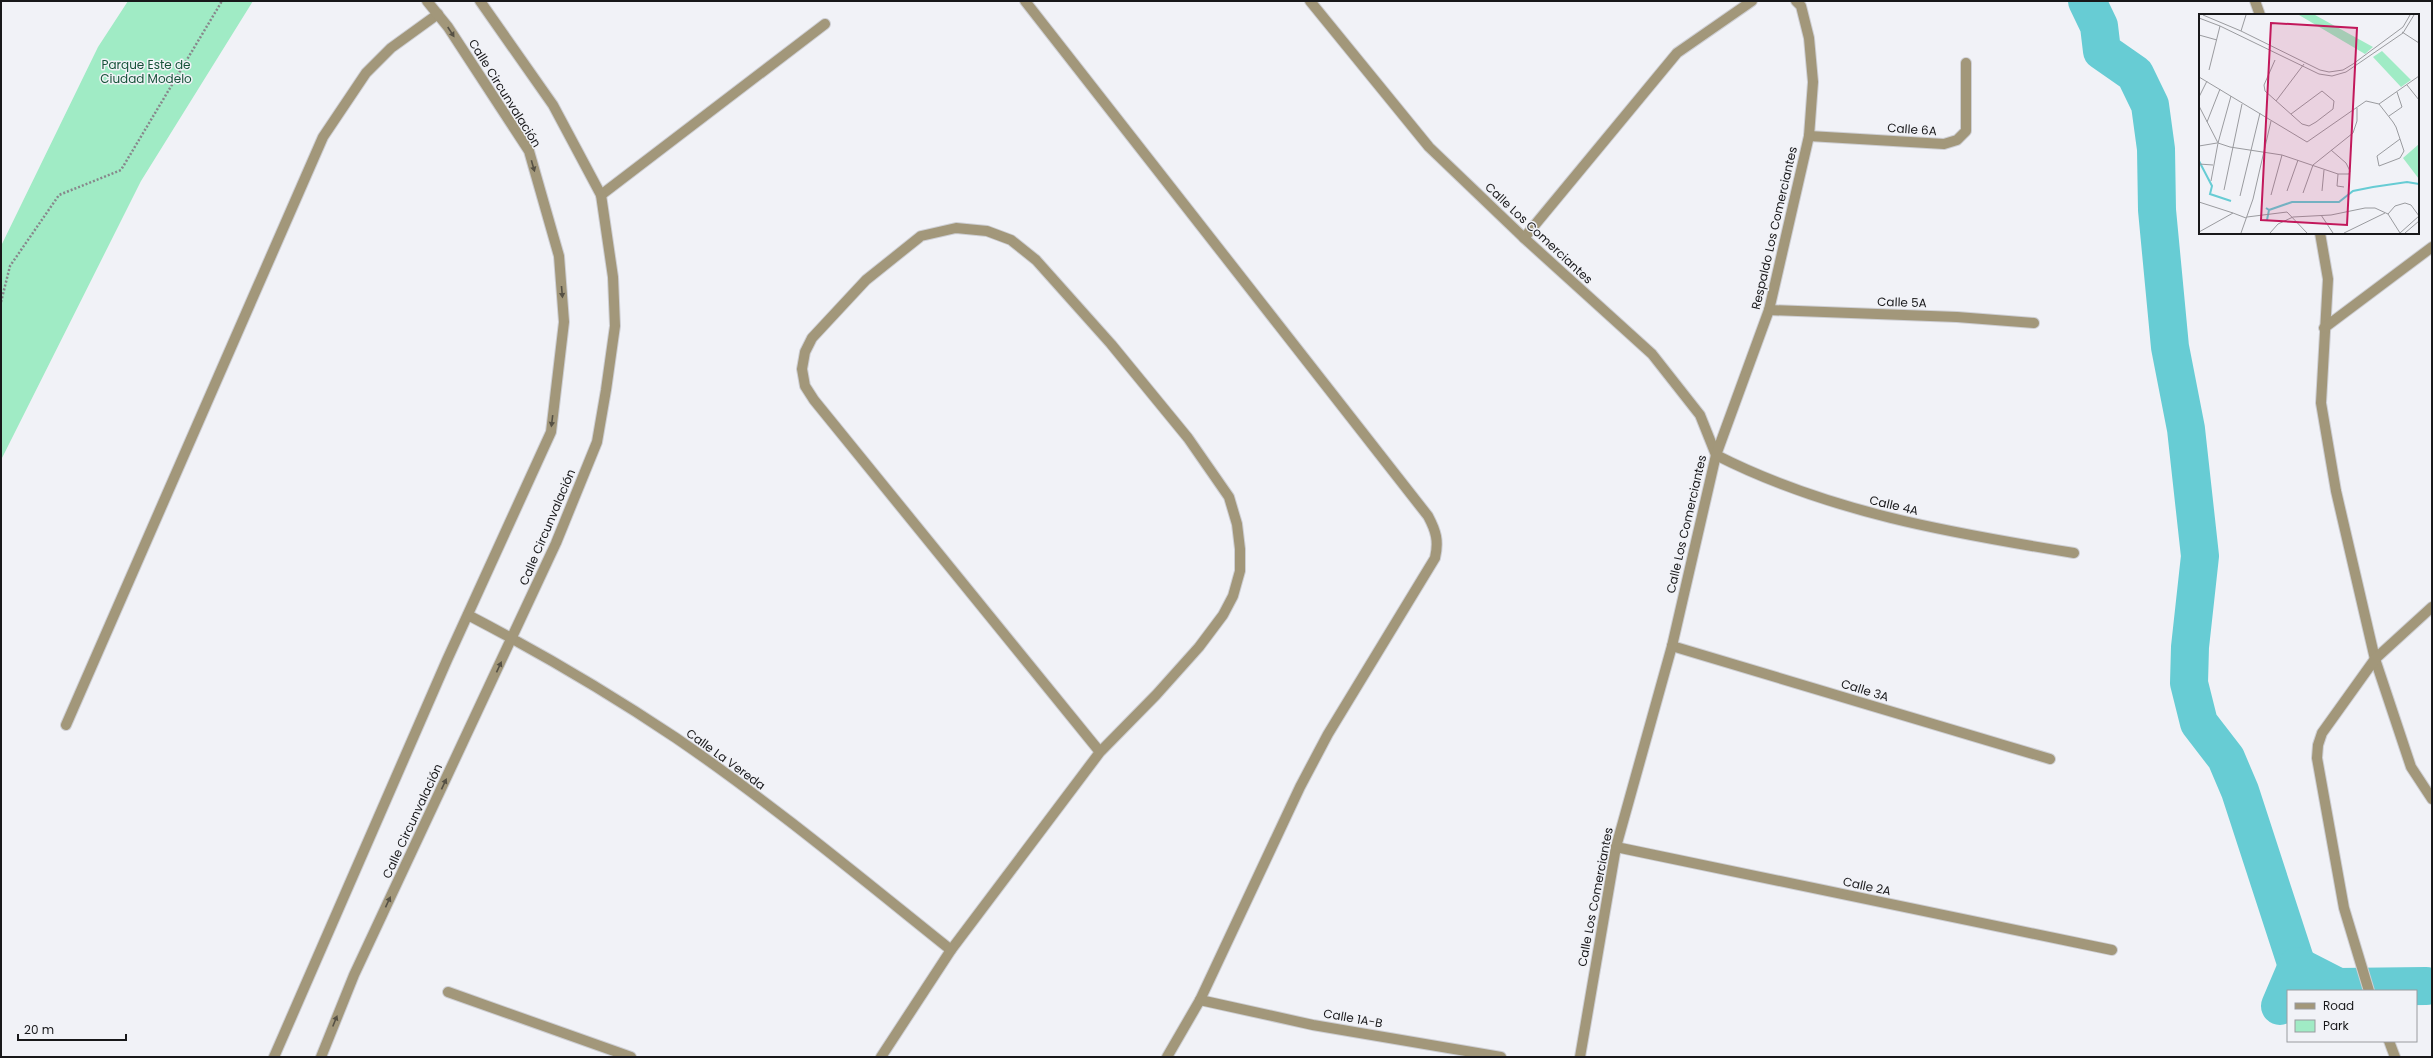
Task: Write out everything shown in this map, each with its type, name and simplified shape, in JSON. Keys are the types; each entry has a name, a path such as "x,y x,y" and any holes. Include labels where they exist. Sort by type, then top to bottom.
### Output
{"street":[{"name":"Calle Circunvalación","path":"274,1057 468,615 551,432 564,322 559,256 529,151 438,14 427,1"},
{"name":"Calle Circunvalación","path":"321,1057 354,975 556,543 597,442 615,326 613,277 601,195 553,105 480,1"},
{"path":"1025,1 1428,516 1436,530 1438,545 1435,558 1416,592 1328,734 1300,787 1200,1000 1167,1057"},
{"name":"Calle Los Comerciantes","path":"1310,1 1429,147 1524,238 1652,354 1700,415 1716,455 1672,646 1616,847 1580,1057"},
{"path":"1524,238 1677,53 1752,1"},
{"name":"Respaldo Los Comerciantes","path":"1716,455 1769,310 1809,136 1813,82 1810,38 1801,6 1796,1"},
{"path":"2255,1 2260,14"},
{"path":"66,725 323,137 366,73 391,48 438,14"},
{"path":"601,195 824,24"},
{"name":"Calle 6A","path":"1809,136 1944,144 1957,140 1966,131 1966,63"},
{"path":"880,1057 951,950 1100,752 1156,695 1199,647 1223,615 1233,596 1240,571 1240,549 1237,524 1229,497 1183,432 1111,344 1036,260 1011,240 987,231 956,228 921,236 866,280 812,338 804,352 802,369 805,386 814,400 1100,752"},
{"path":"2320,234 2328,279 2324,328 2321,403 2336,491 2375,659 2411,767 2432,799"},
{"path":"2324,328 2432,248"},
{"name":"Calle 5A","path":"1769,310 1957,317 2034,323"},
{"name":"Calle 4A","path":"1716,455 1754,474 1862,511 1957,534 2074,553"},
{"path":"2369,990 2344,908 2316,758 2318,745 2322,733 2375,659 2432,607"},
{"name":"Calle La Vereda","path":"468,615 512,638 675,738 794,824 951,950"},
{"name":"Calle 3A","path":"1672,646 2050,759"},
{"name":"Calle 2A","path":"1616,847 2112,950"},
{"path":"448,992 631,1057"},
{"name":"Calle 1A-B","path":"1200,1000 1313,1025 1501,1057"},
{"path":"2389,1042 2395,1057"}],"path":[{"path":"1,302 10,266 59,195 121,170 222,1"}],"green space":[{"name":"Parque Este de Ciudad Modelo","path":"128,1 253,1 141,181 1,460 1,246 98,47"}],"waterway":[{"path":"2087,1 2099,26 2102,51 2135,74 2150,105 2156,149 2157,210 2170,347 2186,429 2200,556 2190,647 2189,683 2199,723 2226,758 2240,791 2297,966"},
{"path":"2280,1006 2297,966 2338,987 2426,986"}]}
